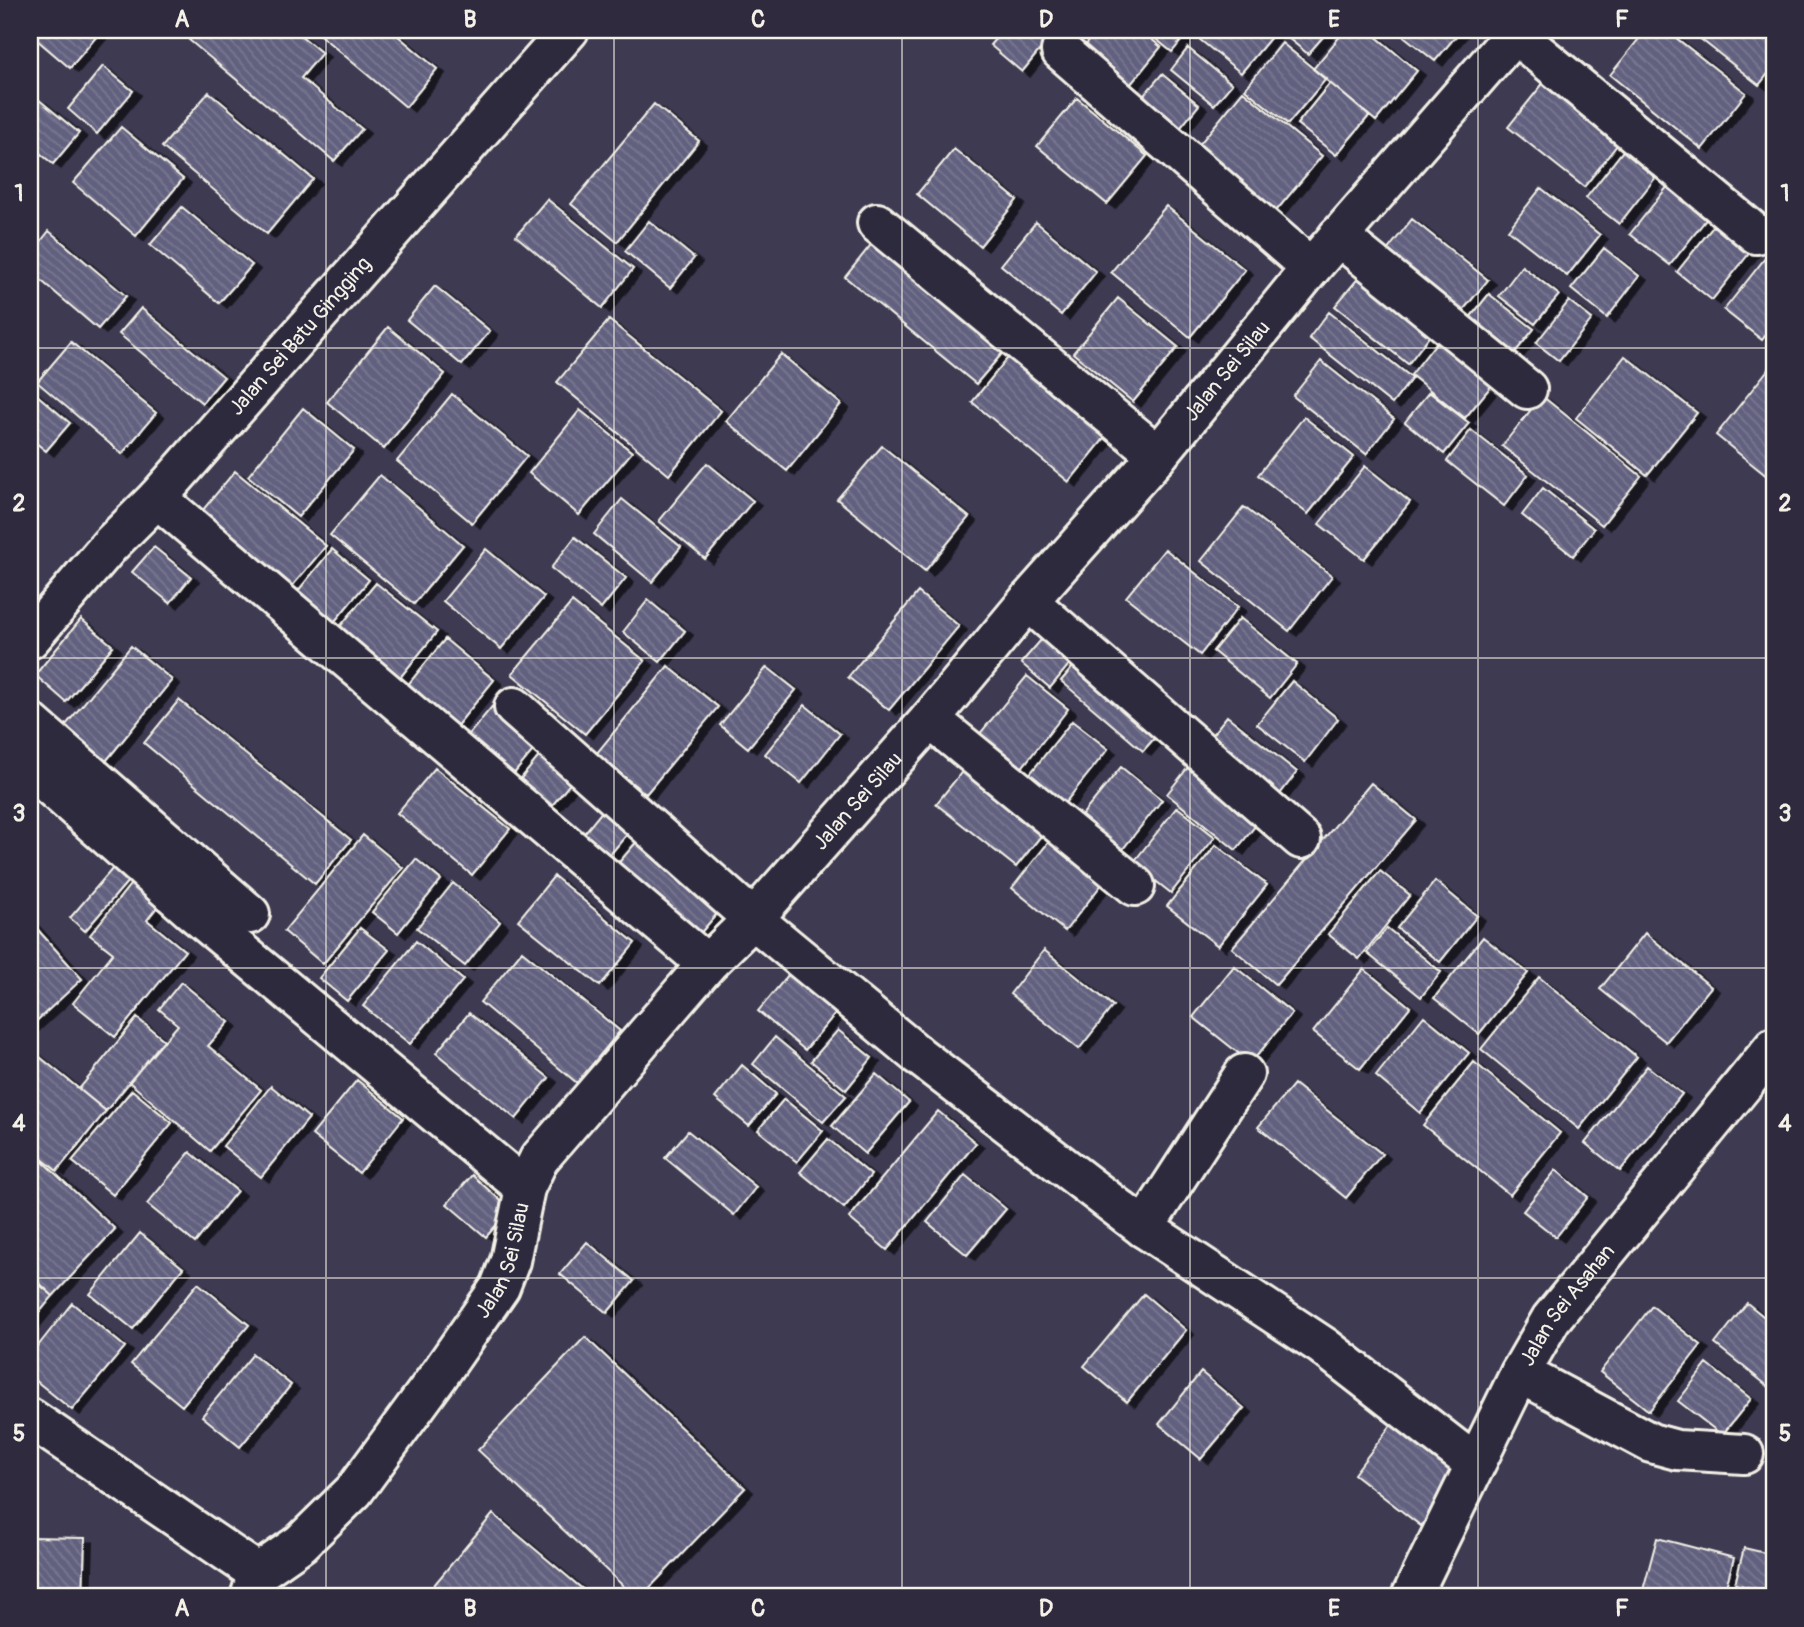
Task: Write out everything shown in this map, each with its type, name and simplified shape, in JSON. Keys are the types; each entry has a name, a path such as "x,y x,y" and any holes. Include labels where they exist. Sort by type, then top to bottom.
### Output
{"street":[{"name":"Jalan Sei Batu Gingging","path":"30,639 110,545 157,498 569,30"},
{"path":"1517,32 1756,234"},
{"name":"Jalan Sei Silau","path":"254,1585 354,1491 500,1287 510,1261 525,1188 540,1160 559,1135 706,964 752,919 930,719 1028,601 1158,455 1338,236 1517,32"},
{"path":"1061,51 1311,268"},
{"path":"877,223 1158,455"},
{"path":"1338,236 1527,389"},
{"path":"157,498 706,964"},
{"path":"1028,601 1301,839"},
{"path":"514,707 752,919 919,1056 1144,1227 1323,1346 1475,1464"},
{"path":"930,719 1135,886"},
{"path":"30,722 250,914"},
{"path":"30,768 192,911 525,1188"},
{"name":"Jalan Sei Asahan","path":"1412,1597 1520,1373 1551,1318 1774,1047"},
{"path":"1144,1227 1244,1074"},
{"path":"1520,1373 1651,1443 1677,1450 1744,1454"},
{"path":"30,1418 254,1585"}],"building":[{"path":"30,30 102,30 70,68 30,34"},
{"path":"198,30 294,30 322,53 301,78 362,129 334,161 189,40"},
{"path":"314,30 391,30 437,69 406,107"},
{"path":"1003,30 1056,30 1022,72 990,45"},
{"path":"1097,30 1140,30 1161,47 1126,90 1080,51"},
{"path":"1145,30 1185,30 1188,32 1172,52"},
{"path":"1188,30 1277,30 1241,73"},
{"path":"1286,30 1329,30 1308,54 1283,34"},
{"path":"1345,30 1368,30 1417,71 1376,121 1313,69"},
{"path":"1405,30 1461,30 1435,61 1401,34"},
{"path":"1646,30 1666,30 1746,93 1702,149 1610,75"},
{"path":"1689,30 1774,30 1774,66 1759,85"},
{"path":"1282,43 1326,79 1288,124 1245,89"},
{"path":"1188,48 1232,84 1214,105 1171,70"},
{"path":"103,66 133,91 97,134 68,109"},
{"path":"1553,71 1628,131 1584,187 1508,127"},
{"path":"1162,74 1199,105 1177,132 1139,101"},
{"path":"1330,83 1369,116 1336,155 1297,124"},
{"path":"1243,91 1322,156 1271,217 1193,152"},
{"path":"209,92 313,179 267,234 162,147"},
{"path":"1077,98 1147,156 1107,204 1037,146"},
{"path":"38,99 79,133 53,164 30,145 30,110"},
{"path":"654,104 699,141 617,242 571,204"},
{"path":"121,127 183,179 136,236 73,183"},
{"path":"1630,142 1663,168 1619,224 1586,198"},
{"path":"954,149 1017,200 980,246 917,194"},
{"path":"1668,186 1708,217 1670,265 1630,234"},
{"path":"1541,188 1600,235 1567,276 1508,230"},
{"path":"547,199 633,269 602,308 516,236"},
{"path":"1166,206 1245,270 1190,337 1111,272"},
{"path":"182,207 252,265 219,303 150,245"},
{"path":"1720,218 1755,246 1712,300 1677,272"},
{"path":"1412,219 1488,280 1459,315 1383,256"},
{"path":"649,221 694,258 670,288 625,251"},
{"path":"1036,222 1096,272 1061,315 1001,265"},
{"path":"49,231 126,296 98,329 30,271 30,255"},
{"path":"874,241 1005,350 976,384 845,277"},
{"path":"1604,248 1639,276 1607,318 1571,289"},
{"path":"1766,257 1774,264 1774,324 1762,340 1724,310"},
{"path":"1522,266 1559,295 1535,324 1499,296"},
{"path":"1366,269 1437,326 1408,364 1335,306"},
{"path":"435,286 490,331 462,365 407,320"},
{"path":"1489,294 1534,329 1509,360 1464,325"},
{"path":"1118,298 1178,347 1133,402 1073,353"},
{"path":"1569,301 1592,319 1559,361 1536,343"},
{"path":"141,308 224,377 202,403 119,334"},
{"path":"1329,312 1412,378 1392,404 1309,338"},
{"path":"609,320 721,411 669,475 557,382"},
{"path":"388,327 445,374 384,449 327,402"},
{"path":"1447,329 1502,373 1465,418 1411,375"},
{"path":"71,342 156,413 122,454 37,382"},
{"path":"1015,349 1112,429 1069,482 972,402"},
{"path":"781,354 841,404 787,471 726,421"},
{"path":"1625,356 1697,413 1647,475 1576,418"},
{"path":"1321,361 1394,419 1366,454 1293,396"},
{"path":"1774,362 1774,482 1716,435"},
{"path":"30,389 70,423 46,451 30,438"},
{"path":"1429,392 1469,423 1444,454 1405,422"},
{"path":"452,394 527,456 472,523 397,461"},
{"path":"1542,396 1641,476 1602,525 1502,446"},
{"path":"303,408 354,450 298,517 248,476"},
{"path":"580,410 632,452 579,515 529,473"},
{"path":"1304,417 1354,457 1308,514 1258,475"},
{"path":"1471,430 1528,475 1504,506 1447,461"},
{"path":"882,446 969,517 925,571 837,499"},
{"path":"707,463 753,501 705,559 659,521"},
{"path":"1365,466 1410,502 1364,559 1319,524"},
{"path":"235,471 326,546 288,591 197,517"},
{"path":"380,475 463,545 414,604 330,535"},
{"path":"1543,488 1594,529 1573,556 1522,515"},
{"path":"622,499 681,547 652,582 594,534"},
{"path":"1244,507 1332,576 1289,631 1201,561"},
{"path":"575,537 626,578 601,609 551,568"},
{"path":"154,547 191,577 170,603 132,572"},
{"path":"332,549 369,580 330,627 293,597"},
{"path":"486,549 544,597 501,649 443,601"},
{"path":"1165,549 1238,607 1200,655 1126,597"},
{"path":"376,583 437,632 394,685 333,635"},
{"path":"918,592 959,626 889,710 848,677"},
{"path":"648,600 685,631 660,662 623,632"},
{"path":"572,602 645,661 585,734 512,674"},
{"path":"1240,618 1297,664 1270,698 1213,651"},
{"path":"81,619 113,646 66,702 35,675"},
{"path":"1048,632 1076,656 1050,688 1021,663"},
{"path":"445,639 494,680 451,733 402,692"},
{"path":"131,646 172,680 102,766 60,732"},
{"path":"1082,656 1165,726 1143,751 1061,681"},
{"path":"668,666 718,707 646,794 596,754"},
{"path":"767,667 796,690 748,748 720,725"},
{"path":"1027,676 1068,709 1020,770 978,736"},
{"path":"1292,681 1338,719 1305,762 1257,724"},
{"path":"179,700 351,840 315,884 144,743"},
{"path":"495,703 541,741 507,782 461,744"},
{"path":"805,705 840,734 801,783 765,754"},
{"path":"1227,716 1297,772 1273,803 1202,747"},
{"path":"1072,721 1108,749 1064,804 1029,775"},
{"path":"546,748 578,774 550,808 518,782"},
{"path":"1193,761 1263,816 1236,850 1167,794"},
{"path":"969,763 1049,826 1016,867 936,804"},
{"path":"1121,767 1162,800 1114,860 1073,826"},
{"path":"435,768 510,829 472,875 397,813"},
{"path":"1371,783 1416,820 1276,985 1232,948"},
{"path":"608,804 635,825 603,863 577,842"},
{"path":"1177,807 1215,837 1171,893 1133,863"},
{"path":"644,833 727,902 692,943 610,873"},
{"path":"1056,833 1109,875 1065,931 1012,888"},
{"path":"363,835 403,868 323,964 284,931"},
{"path":"1216,845 1267,885 1218,946 1167,906"},
{"path":"416,859 441,880 398,933 372,912"},
{"path":"113,868 128,881 85,931 70,918"},
{"path":"1380,871 1410,895 1359,959 1328,934"},
{"path":"138,875 165,897 147,920 185,951 115,1037 73,1003 113,953 90,935"},
{"path":"554,876 635,943 600,986 518,920"},
{"path":"1435,881 1477,916 1440,962 1397,928"},
{"path":"453,883 500,922 465,966 417,928"},
{"path":"30,921 82,979 30,1027"},
{"path":"360,928 389,950 347,1001 319,978"},
{"path":"1387,928 1441,972 1421,997 1367,953"},
{"path":"1645,933 1711,987 1666,1042 1600,989"},
{"path":"1483,937 1528,973 1479,1034 1434,998"},
{"path":"416,941 463,980 410,1044 363,1006"},
{"path":"1044,950 1113,1006 1079,1049 1010,994"},
{"path":"522,951 620,1031 577,1083 480,1002"},
{"path":"1234,966 1292,1013 1251,1063 1193,1017"},
{"path":"1364,969 1410,1007 1360,1069 1313,1032"},
{"path":"789,974 836,1013 805,1050 758,1011"},
{"path":"1539,977 1637,1057 1579,1129 1481,1049"},
{"path":"181,982 229,1022 208,1046 261,1090 210,1151 129,1082 178,1025 159,1009"},
{"path":"469,1013 549,1078 516,1119 436,1053"},
{"path":"1424,1016 1469,1053 1420,1113 1376,1076"},
{"path":"137,1018 164,1040 106,1111 79,1089"},
{"path":"838,1030 872,1058 846,1090 811,1061"},
{"path":"775,1037 846,1096 823,1122 753,1064"},
{"path":"30,1049 106,1111 57,1171 30,1149"},
{"path":"1474,1062 1560,1133 1510,1195 1423,1125"},
{"path":"742,1065 776,1094 749,1126 715,1098"},
{"path":"1647,1066 1682,1094 1620,1171 1585,1143"},
{"path":"876,1074 909,1102 865,1154 832,1126"},
{"path":"357,1080 403,1118 359,1173 312,1135"},
{"path":"1294,1084 1382,1154 1346,1198 1258,1127"},
{"path":"271,1086 309,1118 261,1177 223,1146"},
{"path":"132,1090 172,1123 113,1195 72,1161"},
{"path":"784,1099 823,1131 797,1162 758,1130"},
{"path":"938,1111 976,1143 887,1250 849,1218"},
{"path":"688,1131 756,1187 734,1215 665,1158"},
{"path":"828,1139 871,1175 844,1208 800,1172"},
{"path":"30,1150 115,1229 53,1296 30,1274"},
{"path":"190,1152 237,1191 195,1243 147,1204"},
{"path":"1556,1170 1588,1197 1556,1237 1523,1211"},
{"path":"472,1175 510,1209 486,1237 447,1204"},
{"path":"965,1175 1006,1209 967,1255 927,1222"},
{"path":"140,1233 183,1268 133,1329 90,1294"},
{"path":"587,1242 634,1281 607,1313 560,1274"},
{"path":"30,1277 53,1296 30,1324"},
{"path":"198,1283 249,1325 182,1406 131,1364"},
{"path":"1144,1294 1186,1330 1127,1402 1084,1366"},
{"path":"72,1303 125,1347 72,1410 30,1376 30,1356"},
{"path":"1747,1303 1774,1325 1774,1391 1715,1344"},
{"path":"1652,1306 1701,1345 1649,1411 1600,1372"},
{"path":"585,1337 745,1488 641,1597 635,1597 478,1450"},
{"path":"253,1354 291,1385 240,1447 202,1416"},
{"path":"1707,1364 1751,1399 1722,1435 1678,1401"},
{"path":"1201,1372 1244,1408 1201,1459 1159,1424"},
{"path":"1401,1412 1469,1464 1421,1526 1354,1474"},
{"path":"493,1514 592,1597 424,1597"},
{"path":"30,1537 85,1538 83,1597 30,1597"},
{"path":"1657,1538 1734,1558 1723,1597 1670,1597 1643,1590"},
{"path":"1744,1548 1774,1555 1774,1593 1735,1584"},
{"path":"1735,1584 1774,1593 1774,1597 1732,1597"}]}
